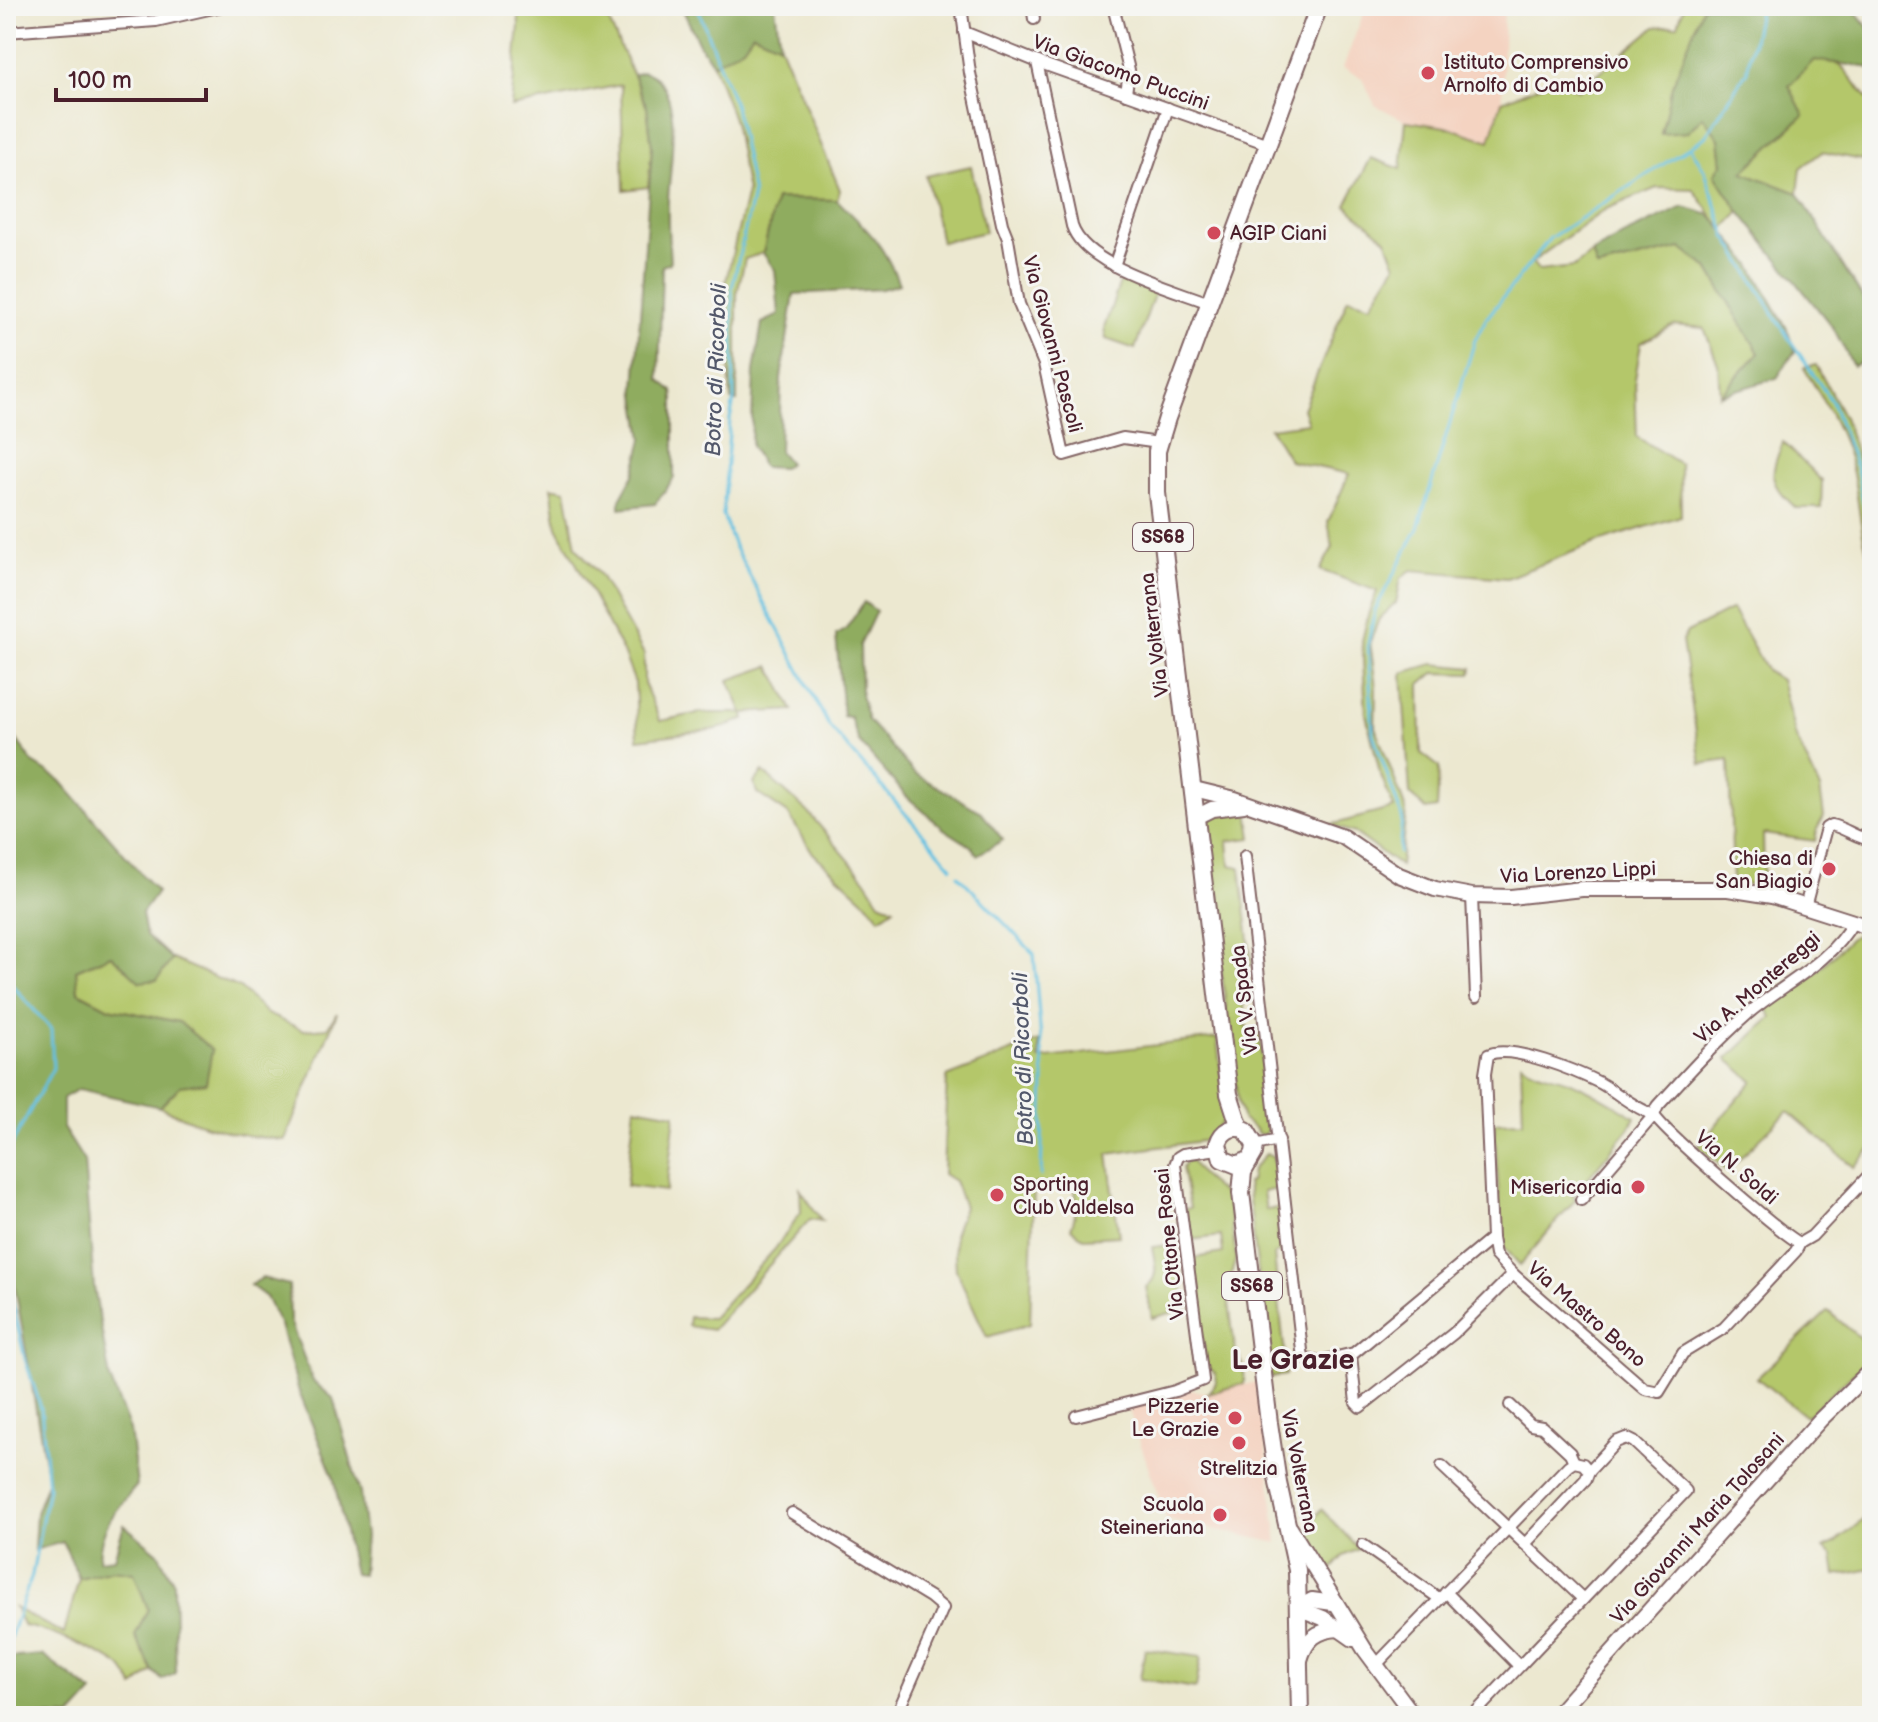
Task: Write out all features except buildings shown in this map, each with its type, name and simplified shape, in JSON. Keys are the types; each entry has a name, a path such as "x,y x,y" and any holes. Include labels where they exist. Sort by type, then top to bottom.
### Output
{"main road":[{"name":"Via Volterrana","path":"1300,1714 1297,1570 1269,1423 1241,1193 1250,1134 1233,1130 1156,468 1159,443 1319,6"},
{"path":"1218,1149 1219,1139 1233,1130"},
{"name":"Via Volterrana","path":"1218,1149 1222,1159 1245,1157"}],"street":[{"path":"6,32 156,21 222,6"},
{"name":"Via Giovanni Pascoli","path":"961,6 973,87 1002,224 1008,239 1016,291 1044,364 1064,455 1123,438 1159,443"},
{"path":"1032,6 1034,19"},
{"path":"1113,6 1129,70 1126,94"},
{"name":"Via Giacomo Puccini","path":"964,32 1037,62 1268,144"},
{"path":"1037,62 1075,236 1085,249 1114,266 1209,303"},
{"path":"1114,266 1168,108"},
{"name":"Via Lorenzo Lippi","path":"1194,789 1343,837 1416,883 1472,896 1511,897 1597,888 1728,889 1772,896 1872,928"},
{"name":"Via Lorenzo Lippi","path":"1196,817 1212,809 1248,805"},
{"path":"1805,907 1826,828 1831,825 1841,827 1863,839 1872,840"},
{"name":"Via V. Spada","path":"1245,856 1303,1359 1311,1361 1351,1355"},
{"name":"Via Lorenzo Lippi","path":"1472,896 1476,997"},
{"name":"Via A. Montereggi","path":"1581,1200 1654,1115 1660,1103 1724,1037 1755,1009 1811,968 1853,922"},
{"name":"Via N. Soldi","path":"1492,1238 1485,1069 1489,1054 1496,1052 1520,1054 1569,1069 1654,1115 1698,1158 1800,1243"},
{"path":"1245,1157 1279,1140"},
{"name":"Via Ottone Rosai","path":"1076,1416 1175,1391 1203,1380 1175,1165 1183,1154 1218,1149"},
{"path":"1800,1243 1812,1236 1872,1172"},
{"path":"1492,1238 1351,1355 1356,1403 1360,1407 1461,1326 1513,1274"},
{"name":"Via Mastro Bono","path":"1492,1238 1495,1255 1513,1274 1645,1389 1656,1393 1662,1390 1683,1353 1724,1328 1800,1243"},
{"name":"Via Giovanni Maria Tolosani","path":"1555,1716 1820,1420 1872,1369"},
{"path":"1510,1405 1531,1425 1542,1427 1570,1453 1574,1462"},
{"path":"1477,1711 1686,1491 1626,1438 1616,1442 1589,1471 1582,1484 1525,1544"},
{"path":"1574,1462 1583,1464 1589,1471"},
{"path":"1376,1665 1574,1462"},
{"path":"1442,1466 1583,1599"},
{"path":"792,1513 943,1608 896,1716"},
{"path":"1289,1528 1333,1603 1414,1716"},
{"path":"1363,1545 1443,1596 1519,1666"},
{"path":"1298,1608 1312,1600 1333,1603"},
{"path":"1298,1608 1323,1618 1365,1650"},
{"path":"1298,1668 1312,1637 1339,1629"}],"shaded area":[{"name":"Istituto Comprensivo Arnolfo di Cambio","path":"1366,6 1504,6 1502,101 1490,141 1446,127 1406,121 1375,105 1362,78 1343,68"},
{"path":"1257,1382 1278,1543 1166,1519 1128,1407 1191,1390 1208,1393"}],"green space":[{"path":"518,6 602,6 647,107 652,146 648,187 624,190 621,85 511,107"},
{"path":"775,6 780,45 753,33 743,47 713,64 699,44 682,8"},
{"path":"1684,6 1703,6 1661,133 1688,132 1703,115 1719,139 1722,164 1715,174 1740,212 1723,230 1693,189 1657,188 1606,209 1532,262 1539,271 1574,267 1592,253 1598,268 1681,248 1708,268 1759,353 1720,395 1718,364 1704,328 1674,325 1641,343 1635,379 1637,437 1680,464 1681,516 1598,542 1507,578 1411,570 1401,578 1396,603 1379,619 1370,642 1376,687 1375,727 1406,810 1400,866 1355,833 1330,825 1394,808 1380,773 1366,714 1362,641 1377,591 1320,570 1333,547 1328,522 1349,474 1290,461 1270,428 1308,423 1303,409 1348,298 1371,305 1396,265 1386,239 1346,205 1371,158 1401,169 1406,121 1446,127 1490,141 1502,101 1556,79 1578,90 1655,27 1678,25"},
{"path":"1703,6 1851,6 1872,32 1872,68 1814,60 1789,86 1804,115 1743,172 1798,193 1872,313 1872,357 1853,366 1834,329 1740,212 1715,174 1722,164 1719,139 1703,116 1688,132 1661,134 1671,89"},
{"path":"753,32 780,45 840,190 837,200 776,199 763,253 745,259 737,294 737,401 731,400 725,285 747,192 734,122 713,64 743,47"},
{"path":"1814,59 1840,64 1870,101 1872,162 1822,152 1801,168 1798,193 1742,172 1804,115 1788,86"},
{"path":"643,72 657,79 666,92 673,128 668,209 670,263 662,266 659,379 673,391 674,478 655,504 620,508 620,499 634,474 643,439 635,388 652,146 647,107 633,75"},
{"path":"971,166 985,232 941,242 926,176"},
{"path":"776,199 837,200 874,238 899,284 882,289 794,294 781,378 779,451 789,463 783,468 763,467 751,446 754,371 762,323 779,315 775,270 763,253"},
{"path":"1683,207 1711,215 1751,265 1786,327 1795,351 1777,378 1720,395 1759,353 1708,268 1681,248 1597,268 1592,253"},
{"path":"1122,277 1156,289 1135,349 1106,339 1104,328"},
{"path":"1816,365 1844,417 1872,500 1872,566 1844,442 1804,368"},
{"path":"1783,442 1822,481 1821,508 1796,508 1780,492 1774,471"},
{"path":"551,487 566,490 576,547 600,575 644,654 644,683 660,721 699,713 743,713 729,680 770,666 793,710 744,713 745,719 718,729 638,739 635,683 623,652 557,527"},
{"path":"864,602 876,611 860,645 861,695 868,720 914,773 981,812 1003,840 977,855 972,847 944,829 906,796 859,742 850,717 843,716 836,635 846,629"},
{"path":"1732,609 1767,671 1781,680 1796,738 1820,789 1824,816 1815,841 1763,834 1764,886 1733,883 1729,760 1701,764 1682,641 1687,632"},
{"path":"1433,664 1472,668 1471,674 1434,673 1420,685 1421,753 1439,767 1437,808 1426,810 1410,794 1402,673"},
{"path":"6,724 33,763 60,780 157,892 142,913 146,935 172,959 157,980 140,982 111,955 76,970 78,992 109,1008 179,1022 212,1050 206,1083 180,1086 160,1107 79,1089 63,1098 63,1128 84,1161 94,1287 110,1379 130,1430 137,1485 106,1528 99,1560 114,1558 124,1525 158,1553 174,1583 176,1673 162,1680 153,1671 135,1636 148,1609 134,1573 113,1570 79,1578 63,1542 34,1550 36,1513 48,1480 13,1275 6,1276"},
{"path":"763,772 807,811 865,879 880,902 894,908 880,918 813,853 788,814 757,793 754,783"},
{"path":"1248,810 1252,838 1228,841 1230,865 1240,867 1252,964 1240,972 1246,1027 1259,1032 1270,1125 1264,1135 1243,1120 1238,1103 1205,838 1209,821 1214,815"},
{"path":"1865,931 1872,933 1872,1148 1854,1167 1788,1111 1727,1171 1698,1146 1753,1081 1727,1059 1772,1017 1767,1008 1812,976 1852,937"},
{"path":"111,955 140,981 157,980 172,959 240,988 267,1014 303,1030 327,1028 337,1013 285,1140 221,1130 160,1107 180,1086 179,1022 109,1008 78,992 76,970"},
{"path":"1217,1038 1225,1110 1222,1121 1209,1140 1108,1154 1119,1236 1083,1238 1071,1228 1076,1199 1071,1183 1034,1184 1030,1324 987,1337 956,1270 954,1235 964,1207 954,1181 943,1174 947,1077 1039,1041 1039,1059"},
{"path":"1521,1063 1586,1089 1635,1117 1629,1129 1573,1196 1576,1199 1520,1265 1502,1245 1494,1122 1523,1121"},
{"path":"635,1107 675,1114 666,1191 626,1186"},
{"path":"1266,1154 1273,1157 1277,1189 1263,1192 1266,1210 1279,1208 1283,1246 1283,1250 1274,1255 1286,1366 1285,1375 1271,1377 1247,1183 1250,1182 1252,1170"},
{"path":"1190,1160 1203,1177 1228,1198 1236,1258 1227,1288 1235,1349 1244,1368 1244,1384 1208,1393 1216,1382 1216,1374 1206,1365 1190,1251 1193,1250 1195,1258 1223,1253 1221,1236 1189,1238 1185,1209 1190,1208 1182,1168"},
{"path":"800,1189 822,1221 810,1219 712,1330 688,1326 689,1317 712,1318 775,1249 801,1212"},
{"path":"1170,1245 1177,1253 1185,1309 1152,1318 1146,1287 1155,1274 1152,1247"},
{"path":"262,1278 289,1285 290,1321 313,1381 333,1398 360,1493 365,1536 362,1575 354,1574 333,1476 299,1392 280,1325 266,1297 250,1285"},
{"path":"1828,1311 1861,1339 1872,1329 1872,1356 1806,1417 1757,1378"},
{"path":"1872,1483 1872,1569 1836,1576 1833,1555 1823,1548 1836,1542 1864,1519 1865,1498"},
{"path":"1321,1509 1359,1549 1343,1556 1327,1574 1304,1537"},
{"path":"113,1570 134,1573 148,1609 135,1636 153,1671 134,1687 124,1670 112,1661 74,1642 24,1626 15,1608 64,1634 79,1578"},
{"path":"1145,1649 1201,1657 1196,1688 1140,1679"},
{"path":"42,1655 93,1693 72,1716 6,1716 6,1658"}],"waterway":[{"name":"Botro di Ricorboli","path":"697,6 735,106 753,194 732,288 734,400 723,515 734,546 829,726 952,867"},
{"path":"1399,853 1402,817 1373,734 1368,644 1375,610 1418,528 1475,340 1486,319 1550,238 1705,137 1747,71 1760,6"},
{"path":"1691,148 1705,171 1726,236 1832,402 1857,469 1872,547"},
{"name":"Botro di Ricorboli","path":"958,875 1034,954 1044,1077 1041,1176"},
{"path":"6,978 51,1029 53,1068 6,1155"},
{"path":"6,1274 25,1359 41,1408 48,1487 32,1575 6,1649"}],"place":[{"name":"Istituto Comprensivo Arnolfo di Cambio","path":"1428,73"},
{"name":"AGIP Ciani","path":"1214,233"},
{"name":"Chiesa di San Biagio","path":"1829,869"},
{"name":"Misericordia","path":"1638,1187"},
{"name":"Sporting Club Valdelsa","path":"997,1195"},
{"name":"Pizzerie Le Grazie","path":"1235,1418"},
{"name":"Strelitzia","path":"1239,1443"},
{"name":"Scuola Steineriana","path":"1220,1515"}],"district":[{"name":"Le Grazie","path":"1293,1359"}]}
